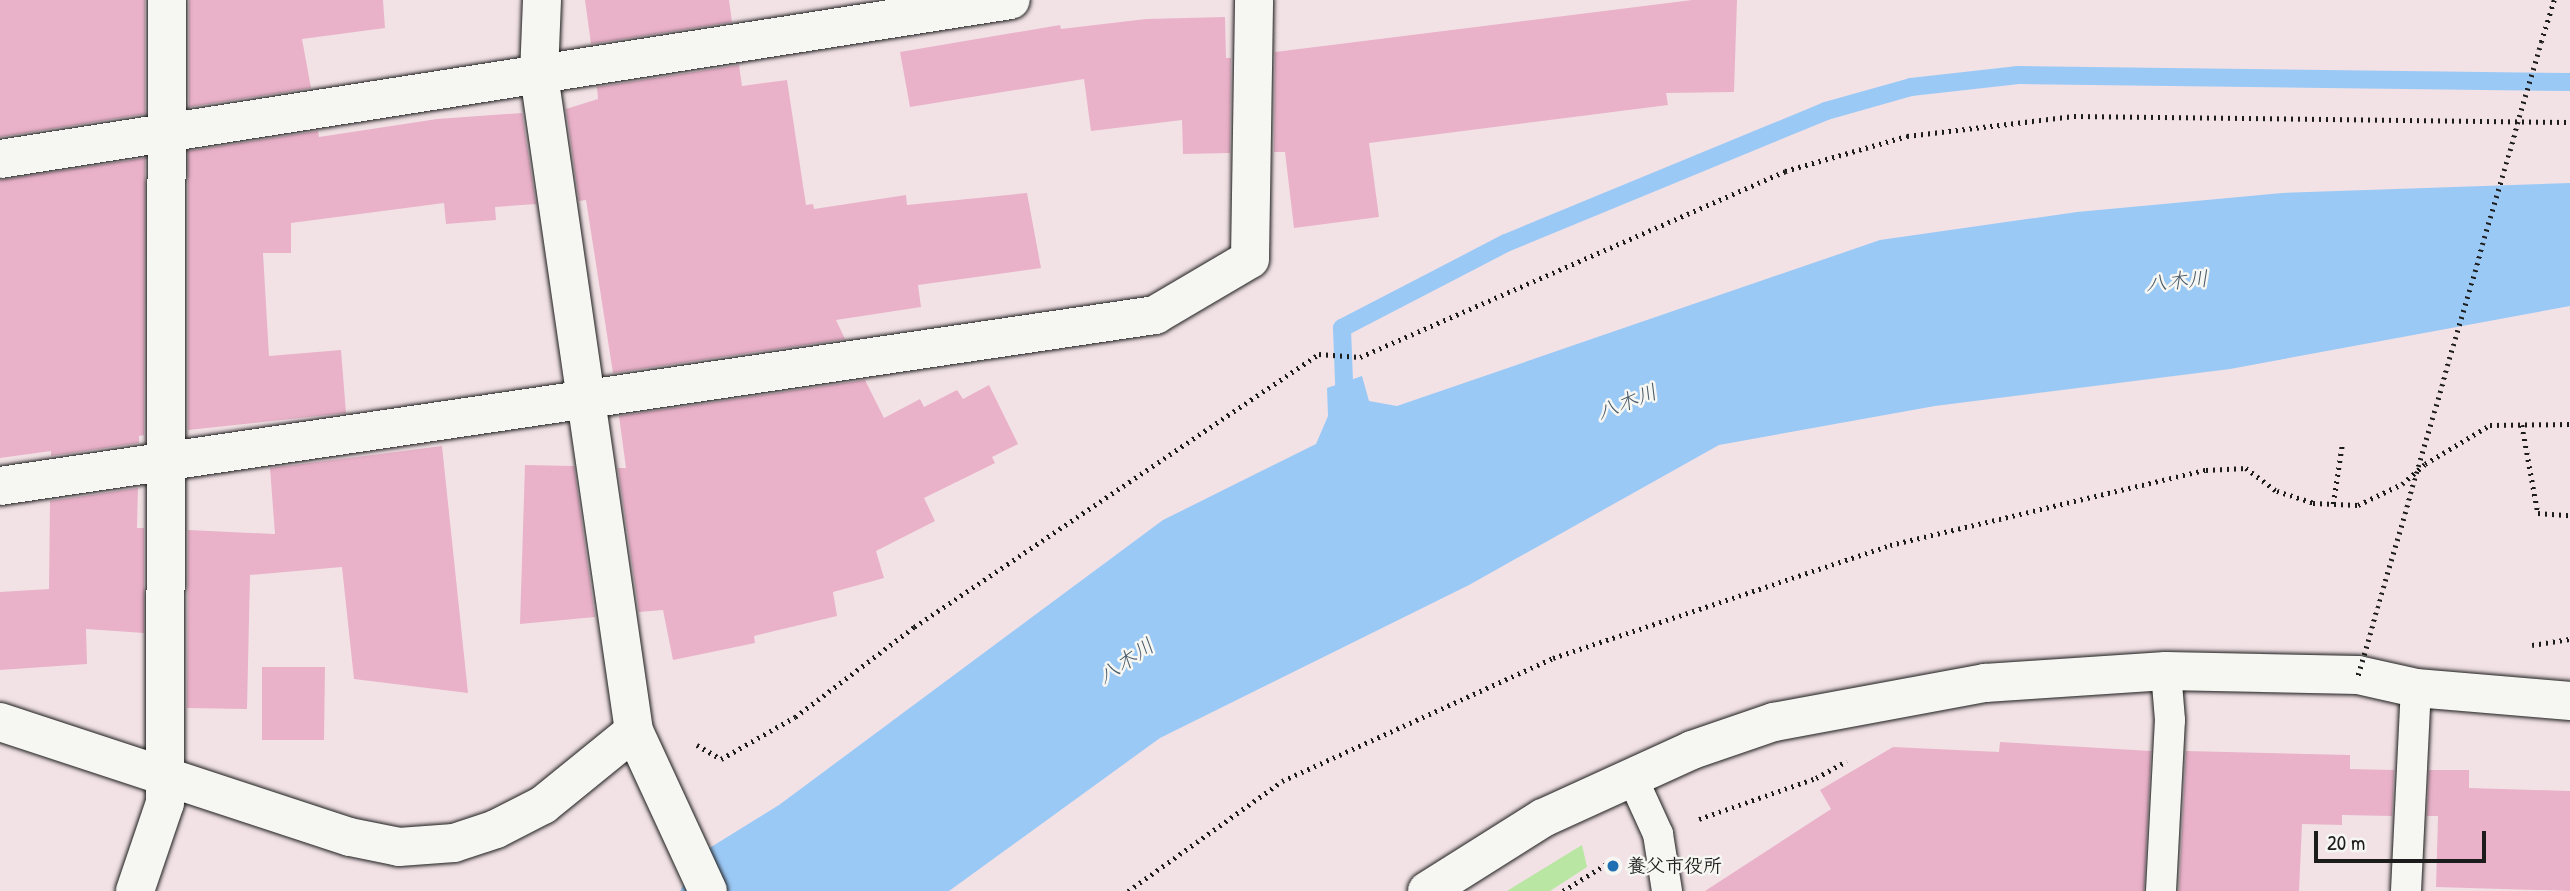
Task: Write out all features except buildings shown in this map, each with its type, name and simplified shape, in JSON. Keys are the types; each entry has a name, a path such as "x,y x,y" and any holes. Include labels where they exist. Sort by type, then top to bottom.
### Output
{"street":[{"path":"135,891 165,790 163,462 167,0"},
{"path":"542,0 539,75 637,740 708,891"},
{"path":"0,159 1011,0"},
{"path":"0,486 1155,315 1250,259 1255,0"},
{"path":"1427,891 1543,818 1632,777 1773,722 1985,683 2166,671 2358,675 2416,688 2570,701"},
{"path":"0,722 165,790 350,838 400,847 454,843 496,830 543,805 637,740"}],"lane":[{"path":"2161,891 2170,720 2166,671"},
{"path":"2406,891 2416,688"},
{"path":"1632,777 1658,834 1667,891"}],"path":[{"path":"2358,675 2554,0"},
{"path":"637,740 662,726 721,759 795,717 914,626 1318,354 1360,357 1784,171 1907,136 2074,116 2570,122"},
{"path":"1128,891 1282,780 1553,658 1890,545 2206,470 2246,468 2277,491 2313,503 2358,505 2402,484 2426,464 2490,425 2570,424"},
{"path":"2522,425 2538,513 2570,514"},
{"path":"2333,504 2342,445"},
{"path":"1563,891 1658,834 1816,778 1850,760"}],"green space":[{"path":"1582,845 1587,867 1550,891 1507,891"}],"water":[{"name":"八木川","path":"2570,183 2570,306 2230,369 1935,406 1719,445 1469,585 1160,738 949,891 680,891 703,852 779,805 1163,520 1316,444 1328,416 1327,388 1362,376 1369,401 1397,406 1880,240 2077,212 2282,193"}],"waterway":[{"path":"1345,407 1342,328 1506,243 1826,111 1911,87 2018,75 2570,82"}],"place":[{"name":"養父市役所","path":"1613,866"}]}
